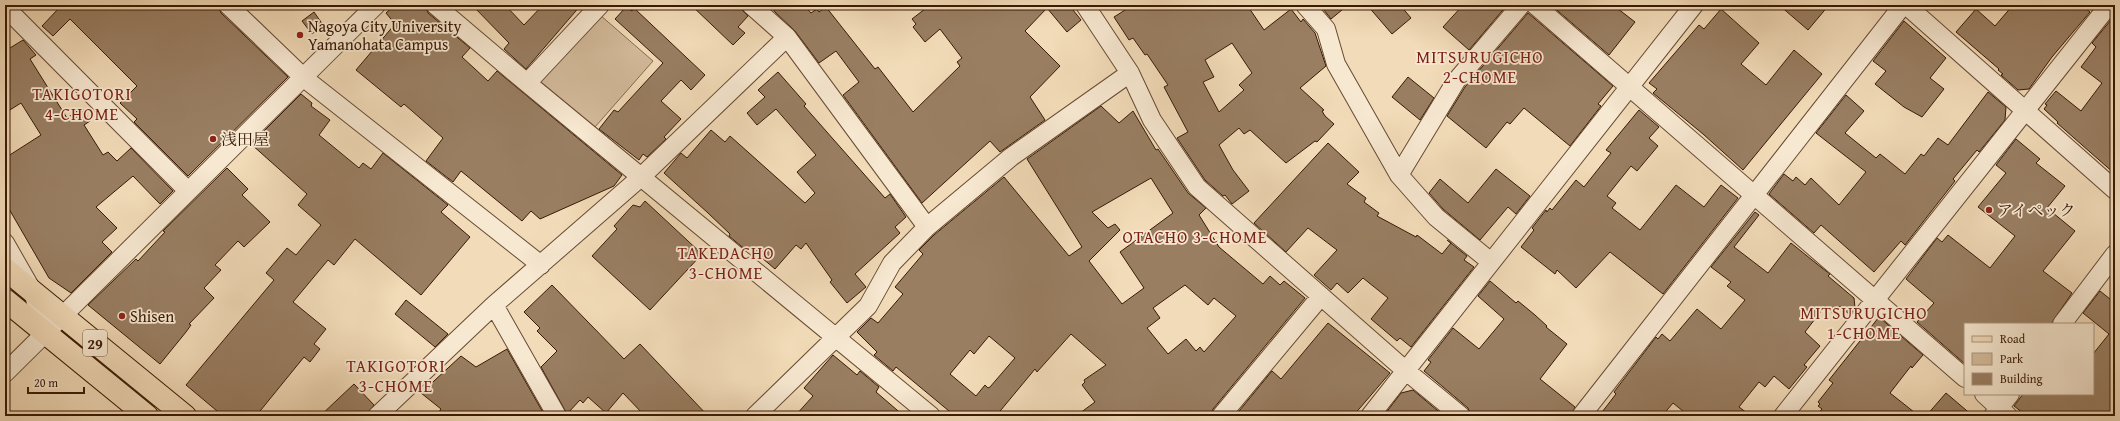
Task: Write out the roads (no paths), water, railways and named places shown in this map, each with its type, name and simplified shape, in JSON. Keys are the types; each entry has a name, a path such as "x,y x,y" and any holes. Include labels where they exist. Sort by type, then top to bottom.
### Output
{"main road":[{"name":"29","path":"5,269 185,416"},
{"name":"29","path":"5,300 147,416"}],"street":[{"path":"228,5 304,78 541,265"},
{"path":"5,373 376,5"},
{"path":"435,5 834,338 931,416"},
{"path":"527,83 600,5"},
{"path":"752,5 788,37 927,227"},
{"path":"1085,5 1130,73 1152,120 1197,187 1405,370 1461,416"},
{"path":"1305,5 1326,28 1336,64 1399,175 1436,217 1491,262"},
{"path":"1399,175 1456,81 1520,5"},
{"path":"1535,5 1964,377"},
{"path":"1370,416 1694,5"},
{"path":"1581,416 1903,5"},
{"path":"1906,5 2115,190"},
{"path":"5,7 188,191"},
{"path":"1783,416 2024,111 2100,8"},
{"path":"377,416 494,305 641,177 788,37"},
{"path":"755,416 868,306 892,263 927,227 1011,157 1130,73"},
{"path":"5,243 33,292 45,333"},
{"path":"2063,323 2115,254"},
{"path":"1221,416 1321,296"},
{"path":"494,305 557,416"},
{"path":"1985,395 2003,408"}],"place":[{"name":"Nagoya City University Yamanohata Campus","path":"300,35"},
{"name":"浅田屋","path":"213,139"},
{"name":"アイペック","path":"1989,210"},
{"name":"Shisen","path":"122,316"}],"district":[{"name":"MITSURUGICHO 2-CHOME","path":"1480,66"},
{"name":"TAKIGOTORI 4-CHOME","path":"82,103"},
{"name":"OTACHO 3-CHOME","path":"1195,236"},
{"name":"TAKEDACHO 3-CHOME","path":"726,262"},
{"name":"MITSURUGICHO 1-CHOME","path":"1864,322"},
{"name":"TAKIGOTORI 3-CHOME","path":"396,375"}]}
